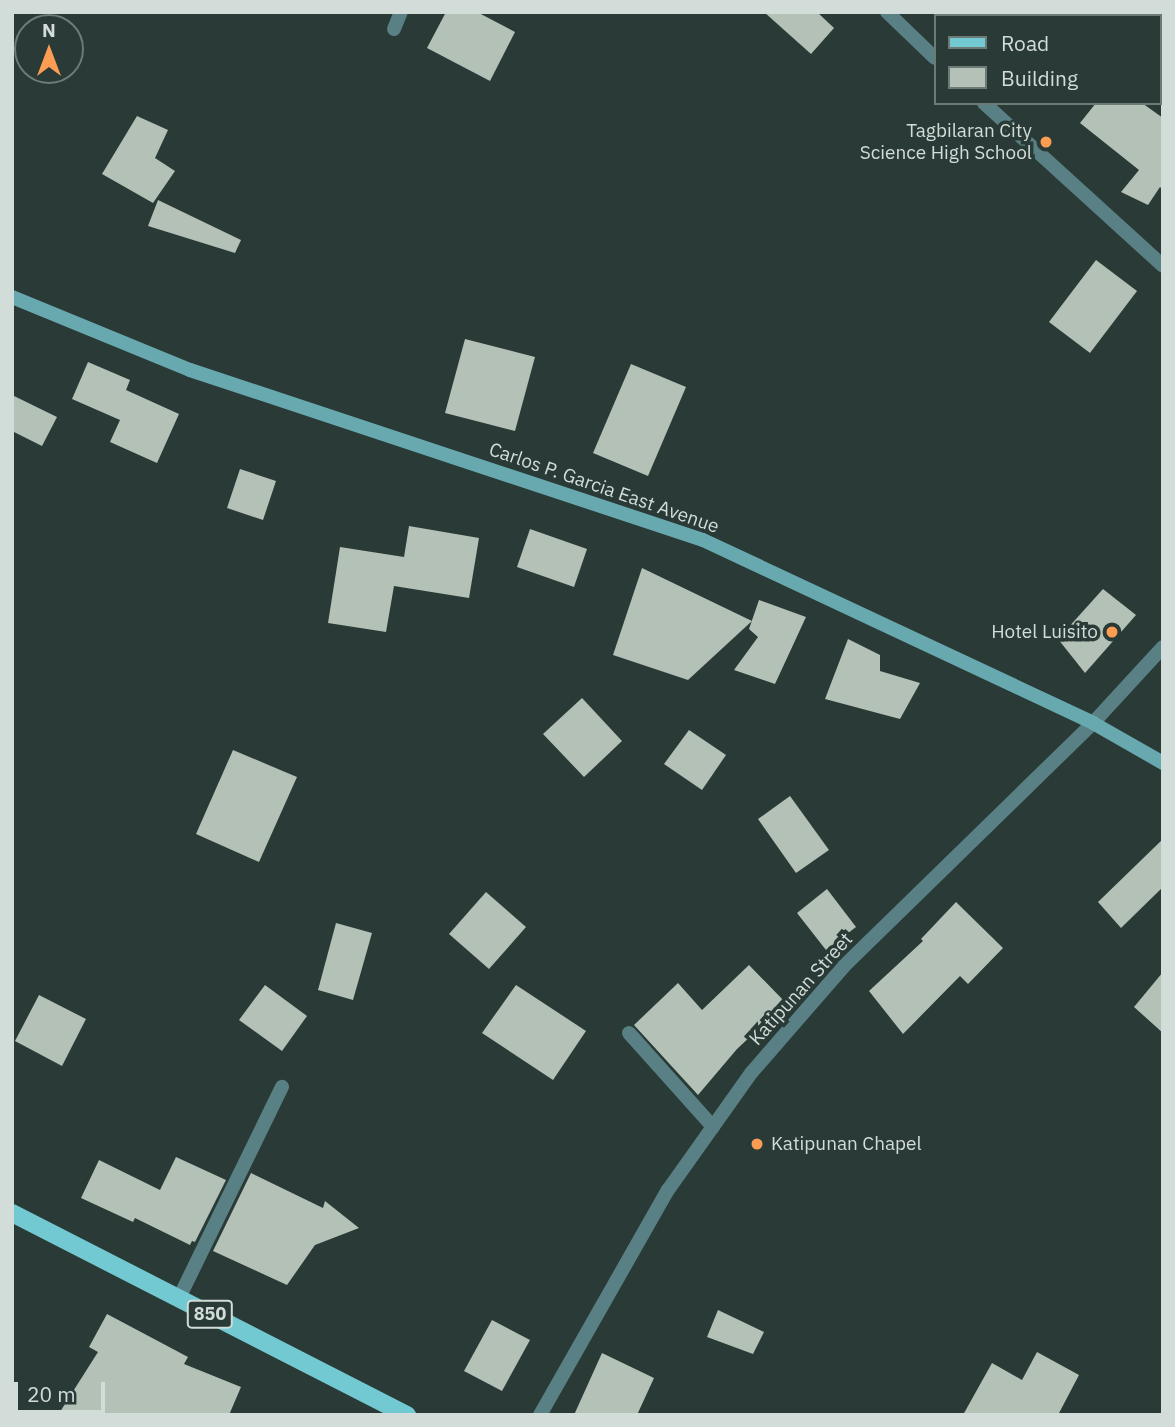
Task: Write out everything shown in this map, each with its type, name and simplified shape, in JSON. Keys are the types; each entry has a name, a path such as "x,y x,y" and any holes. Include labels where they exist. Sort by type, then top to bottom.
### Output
{"main road":[{"name":"Carlos P. Garcia East Avenue","path":"12,297 190,370 703,540 1093,723 1163,763"},
{"name":"850","path":"12,1213 407,1415"}],"street":[{"path":"394,29 401,12"},
{"path":"887,12 934,57"},
{"path":"986,105 1163,267"},
{"name":"Katipunan Street","path":"540,1415 668,1190 752,1072 844,966 1093,723 1163,646"},
{"path":"629,1033 713,1127"},
{"path":"179,1298 282,1087"}],"building":[{"path":"446,12 477,12 515,32 490,81 427,48"},
{"path":"764,12 817,12 834,28 811,54"},
{"path":"1094,105 1145,105 1163,118 1163,190 1160,187 1148,205 1121,192 1139,170 1080,123"},
{"path":"137,116 168,130 155,158 175,171 153,203 102,174"},
{"path":"158,200 241,240 235,253 148,226"},
{"path":"1096,260 1137,291 1090,353 1049,322"},
{"path":"465,339 535,357 515,431 445,413"},
{"path":"88,362 130,380 126,390 179,414 157,463 110,442 120,420 72,399"},
{"path":"631,364 686,387 648,476 593,453"},
{"path":"12,395 57,417 42,446 12,431"},
{"path":"240,469 276,481 263,520 227,508"},
{"path":"409,526 479,538 469,598 394,586 386,632 328,623 340,547 404,557"},
{"path":"530,529 587,549 574,587 517,567"},
{"path":"642,568 752,621 688,680 613,655"},
{"path":"1103,589 1136,615 1085,673 1058,639"},
{"path":"759,600 806,617 775,684 734,670 758,637 749,629"},
{"path":"848,639 880,655 880,671 920,683 900,719 825,699"},
{"path":"582,698 622,741 584,777 543,734"},
{"path":"689,730 726,755 702,790 664,764"},
{"path":"233,750 297,777 259,862 196,834"},
{"path":"790,796 829,850 796,873 758,819"},
{"path":"1163,839 1163,887 1121,928 1098,902"},
{"path":"827,889 856,927 826,950 797,913"},
{"path":"486,892 526,927 489,969 449,934"},
{"path":"956,902 1003,948 968,984 960,976 903,1034 869,991 923,941 921,939"},
{"path":"336,923 372,933 353,1000 318,990"},
{"path":"749,965 786,1003 737,1049 698,1095 634,1025 678,983 702,1010"},
{"path":"1163,972 1163,1033 1134,1007"},
{"path":"265,985 307,1016 282,1051 239,1020"},
{"path":"516,985 586,1031 553,1080 482,1033"},
{"path":"39,995 86,1019 62,1066 15,1041"},
{"path":"176,1157 226,1180 195,1242 192,1241 190,1245 135,1218 133,1222 81,1198 99,1160 160,1190"},
{"path":"251,1173 323,1208 325,1201 359,1228 315,1245 287,1285 213,1251"},
{"path":"718,1310 764,1332 753,1354 707,1337"},
{"path":"107,1314 188,1357 184,1364 241,1387 229,1415 58,1415 98,1352 89,1347"},
{"path":"492,1320 530,1340 502,1391 464,1371"},
{"path":"1037,1352 1079,1375 1058,1415 963,1415 992,1363 1022,1380"},
{"path":"602,1353 654,1378 637,1415 574,1415"}],"place":[{"name":"Tagbilaran City Science High School","path":"1046,142"},
{"name":"Hotel Luisito","path":"1112,632"},
{"name":"Katipunan Chapel","path":"757,1144"}]}
